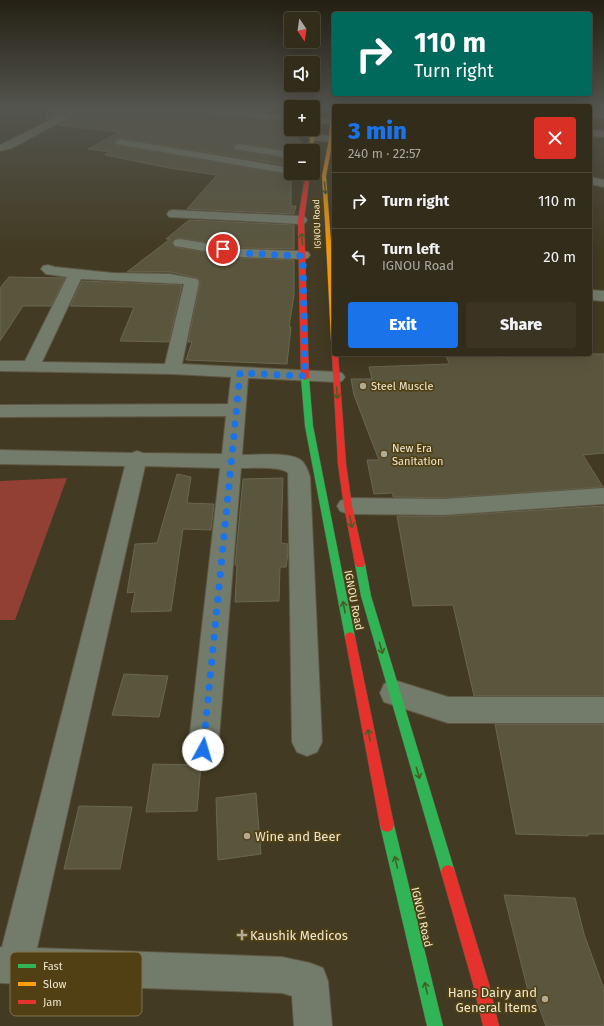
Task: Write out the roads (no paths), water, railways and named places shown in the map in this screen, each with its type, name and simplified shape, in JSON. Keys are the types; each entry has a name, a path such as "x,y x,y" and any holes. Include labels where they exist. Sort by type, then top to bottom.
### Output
{"street":[{"path":"199,156 284,171"},
{"name":"IGNOU Road","path":"329,156 324,176 331,224 332,287"},
{"name":"IGNOU Road","path":"304,180 301,220 305,376 308,426 382,803 435,1026"},
{"path":"592,181 604,184"},
{"path":"173,214 301,220"},
{"path":"180,243 241,253 303,256"},
{"path":"48,269 51,271 76,274 134,278 177,278 192,282 172,369"},
{"path":"31,366 76,274"},
{"path":"592,295 604,296"},
{"name":"IGNOU Road","path":"335,356 342,464 348,506 366,596 481,984 491,1026"},
{"path":"0,366 172,369 336,377"},
{"path":"203,750 240,373"},
{"path":"0,411 237,410"},
{"path":"0,457 137,458 276,462 292,464 298,470 300,477 307,742"},
{"path":"11,952 137,458"},
{"path":"348,506 444,507 604,496"},
{"path":"394,693 448,710 604,710"},
{"path":"7,966 10,954"},
{"path":"142,970 282,975 310,981 313,1026"}],"place":[{"name":"Steel Muscle","path":"363,386"},
{"name":"New Era Sanitation","path":"384,454"},
{"name":"Wine and Beer","path":"247,836"},
{"name":"Kaushik Medicos","path":"242,935"},
{"name":"Hans Dairy and General Items","path":"545,999"}]}
